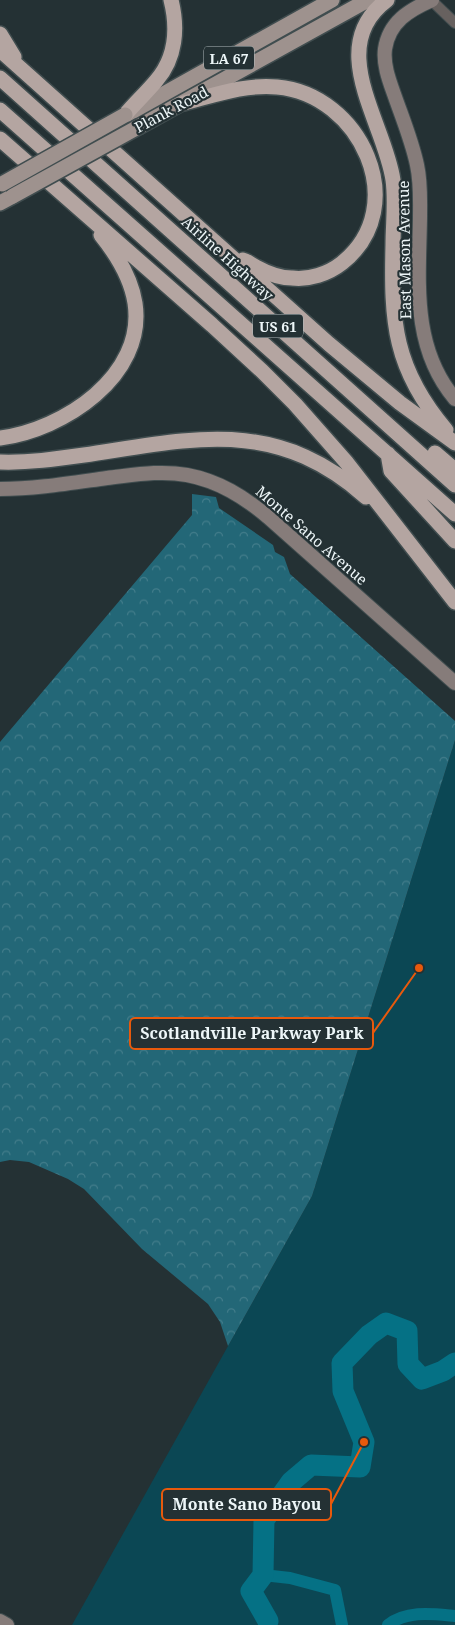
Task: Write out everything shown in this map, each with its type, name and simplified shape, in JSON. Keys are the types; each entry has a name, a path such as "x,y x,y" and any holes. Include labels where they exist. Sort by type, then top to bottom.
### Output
{"highway":[{"path":"125,115 157,80 170,58 176,26 171,0"},
{"path":"387,0 375,11 367,25 361,41 359,63 362,84 388,159 393,181 393,304 396,329 399,346 413,383 429,408 455,441"},
{"path":"0,34 18,65"},
{"path":"0,50 364,374 406,408 455,441"},
{"name":"Airline Highway","path":"0,78 455,484"},
{"path":"184,103 255,86 276,86 296,90 324,103 340,116 365,149 373,178 375,196 372,218 361,243 338,266 321,274 291,278 263,270 245,260 234,259"},
{"name":"US 61","path":"0,110 455,514"},
{"path":"0,140 157,276 273,382 348,463 455,602"},
{"path":"0,438 26,433 46,426 82,406 115,374 132,344 136,318 132,287 117,257 88,218"},
{"path":"364,404 415,437 455,470"},
{"path":"0,462 44,461 192,440 243,440 274,446 314,461 344,479 380,506"},
{"path":"388,454 391,471 455,541"}],"main road":[{"name":"Plank Road","path":"1,184 332,0"},
{"name":"Plank Road","path":"7,200 368,0"}],"street":[{"path":"431,0 455,23"},
{"name":"East Mason Avenue","path":"431,0 409,11 395,24 385,48 385,63 418,167 420,188 419,302 422,326 434,364 446,387 455,399"},
{"name":"Monte Sano Avenue","path":"0,489 33,488 161,473 189,475 222,486 240,495 264,512 455,683"},
{"path":"0,1621 7,1625"}],"shaded area":[{"path":"455,740 455,1625 72,1625 312,1196"}],"green space":[{"path":"192,494 216,497 219,508 273,545 275,552 284,557 290,574 455,721 455,740 312,1196 228,1346 220,1322 208,1304 142,1249 84,1189 68,1179 29,1162 10,1160 0,1162 0,742 192,515"}],"waterway":[{"path":"268,1621 251,1591 263,1575 264,1520 291,1482 311,1465 360,1467 364,1442 343,1391 342,1363 369,1335 386,1323 407,1331 408,1364 422,1379 443,1371 455,1363"},
{"path":"263,1575 290,1578 335,1590 342,1625"},
{"path":"388,1625 395,1620 412,1615 455,1616"}],"place":[{"name":"Scotlandville Parkway Park","path":"419,968"},
{"name":"Monte Sano Bayou","path":"364,1442"}]}
